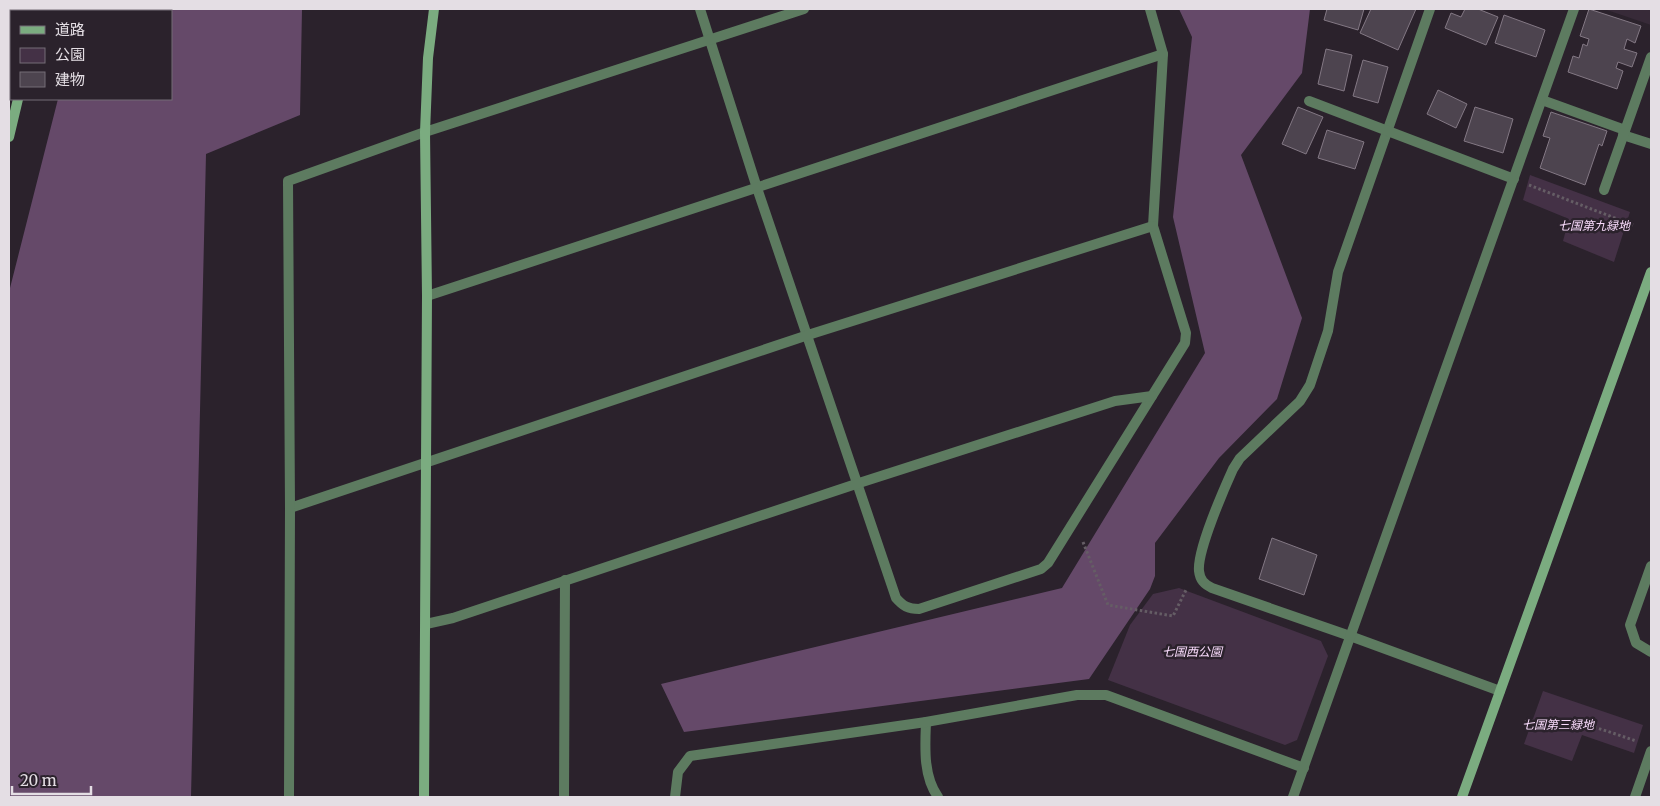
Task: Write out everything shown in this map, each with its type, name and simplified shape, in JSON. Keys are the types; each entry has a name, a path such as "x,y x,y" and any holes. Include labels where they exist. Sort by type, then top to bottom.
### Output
{"street":[{"path":"424,797 427,296 424,132 428,58 434,9"},
{"path":"700,9 757,188 808,335 856,484 896,598 902,605 910,609 919,609 1041,569 1048,563 1185,343 1186,333 1153,226 1163,54 1150,9"},
{"path":"289,797 288,181 424,132 804,9"},
{"path":"1430,9 1338,272 1328,331 1310,385 1300,401 1240,458 1233,469 1198,569 1201,580 1212,588 1350,636 1500,692"},
{"path":"1293,797 1574,9"},
{"path":"427,296 1163,54"},
{"path":"1604,190 1651,57"},
{"path":"9,137 18,100"},
{"path":"1542,100 1651,144"},
{"path":"1309,101 1514,179"},
{"path":"290,508 808,335 1153,226"},
{"path":"1462,797 1651,272"},
{"path":"426,624 453,618 856,484 1115,401 1152,396"},
{"path":"1651,566 1630,625 1636,643 1651,652"},
{"path":"564,797 565,580"},
{"path":"675,797 678,772 690,756 926,722 1078,695 1106,695 1304,768"},
{"path":"926,722 925,757 932,788 938,797"},
{"path":"1635,797 1648,748"}],"path":[{"path":"1514,179 1633,225"},
{"path":"1083,542 1108,605 1174,616 1187,587 1201,580"},
{"path":"1525,722 1536,720 1589,725 1648,748"}],"shaded area":[{"path":"302,9 300,115 206,154 191,797 9,797 9,292 58,100 172,100 172,10 80,10"},
{"path":"1179,9 1310,9 1302,73 1241,155 1302,318 1277,399 1219,458 1155,543 1155,576 1150,589 1089,679 684,732 661,684 1062,588 1205,353 1173,217 1192,37"},
{"path":"1604,9 1651,9 1651,25"}],"green space":[{"name":"七国第九緑地","path":"1530,175 1630,212 1614,262 1563,241 1569,219 1523,200"},
{"name":"七国西公園","path":"1179,588 1321,641 1328,656 1297,740 1285,745 1108,680 1130,625 1153,594"},
{"name":"七国第三緑地","path":"1543,691 1643,725 1634,753 1582,735 1572,761 1524,744"}],"building":[{"path":"1327,9 1364,9 1358,30 1324,20"},
{"path":"1371,9 1416,9 1398,50 1360,33"},
{"path":"1465,9 1478,9 1498,17 1486,45 1445,28 1451,13 1461,17"},
{"path":"1589,9 1641,26 1635,43 1627,39 1624,49 1637,53 1632,67 1618,62 1616,68 1623,71 1617,89 1568,72 1573,56 1579,58 1583,44 1587,46 1589,39 1580,36"},
{"path":"1504,15 1545,30 1536,57 1495,43"},
{"path":"1326,49 1352,55 1344,91 1318,84"},
{"path":"1363,60 1388,67 1378,103 1353,96"},
{"path":"1438,90 1467,104 1456,128 1427,114"},
{"path":"1298,107 1323,117 1306,154 1282,144"},
{"path":"1475,107 1513,119 1503,153 1464,141"},
{"path":"1551,112 1607,131 1602,146 1599,144 1585,185 1540,168 1550,138 1543,136"},
{"path":"1327,130 1364,142 1355,169 1318,158"},
{"path":"1272,538 1317,555 1304,595 1259,579"}]}
